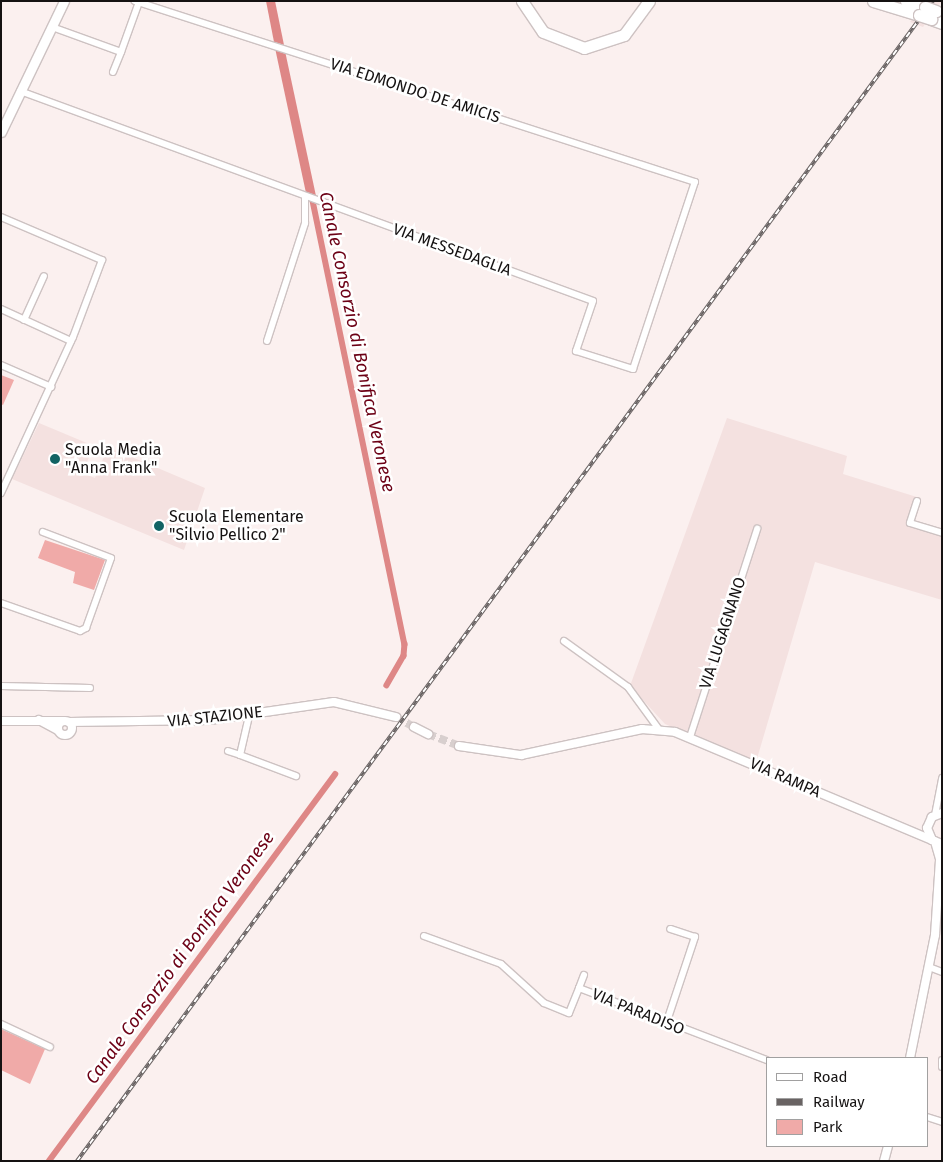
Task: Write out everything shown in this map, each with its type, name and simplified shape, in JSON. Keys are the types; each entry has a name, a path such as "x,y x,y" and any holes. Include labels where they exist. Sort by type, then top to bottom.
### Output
{"highway":[{"path":"522,1 544,32 563,44 584,48 624,35 649,1"},
{"path":"530,1 547,26 581,41 614,35 634,18 642,1"},
{"path":"873,1 933,14"},
{"path":"906,1 933,14"}],"main road":[{"path":"1,132 64,1"}],"street":[{"path":"113,72 137,2"},
{"name":"VIA EDMONDO DE AMICIS","path":"137,2 695,182"},
{"path":"52,27 121,52"},
{"name":"VIA MESSEDAGLIA","path":"20,91 593,301 576,351 633,369 695,182"},
{"path":"266,341 305,223 305,196"},
{"path":"1,217 101,258 102,264 51,387 1,493"},
{"path":"24,320 44,276"},
{"path":"1,310 71,341"},
{"path":"1,365 51,387"},
{"path":"917,501 910,523 942,533"},
{"name":"VIA LUGAGNANO","path":"690,737 757,529"},
{"path":"1,603 80,631 86,628 111,558 43,532"},
{"path":"564,641 628,687 658,728"},
{"path":"1,686 90,688"},
{"name":"VIA STAZIONE","path":"1,721 37,719 95,722 249,716 334,702 396,717"},
{"path":"240,755 249,716"},
{"name":"VIA STAZIONE","path":"37,719 66,735 95,722"},
{"path":"58,730 66,721 72,731"},
{"path":"414,727 428,734"},
{"name":"VIA RAMPA","path":"459,746 521,755 658,728 690,737 936,842"},
{"path":"228,751 296,776"},
{"path":"911,831 928,824 938,814 941,801 942,778"},
{"path":"910,1057 929,967 941,857 928,824"},
{"path":"666,1024 695,937 670,929"},
{"name":"VIA PARADISO","path":"424,936 501,964 544,1003 569,1013 579,988 666,1024 766,1060"},
{"path":"929,967 942,972"},
{"path":"579,988 584,975"},
{"path":"1,1024 50,1047"},
{"path":"942,1060 942,1067"},
{"path":"928,1117 942,1122"},
{"path":"884,1161 888,1147"}],"shaded area":[{"path":"266,1 275,1 284,45 274,42"},
{"path":"925,1 942,1 923,27 910,22"},
{"path":"275,48 285,51 316,196 306,193"},
{"path":"727,418 847,456 843,474 920,498 913,521 942,530 942,600 815,562 756,762 665,724 630,686"},
{"path":"39,423 94,446 82,473 95,478 108,447 205,488 184,550 12,479"}],"green space":[{"path":"1,375 14,380 3,405 1,404"},
{"path":"45,540 105,560 94,590 73,583 75,572 38,558"},
{"path":"1,1029 45,1049 30,1084 1,1070"}],"waterway":[{"name":"Canale Consorzio di Bonifica Veronese","path":"312,196 405,644 404,656 387,686"},
{"name":"Canale Consorzio di Bonifica Veronese","path":"49,1161 335,774"}],"tunnel":[{"path":"396,717 414,727"},
{"path":"428,734 459,746"}],"railway":[{"path":"77,1161 933,1"}],"place":[{"name":"Scuola Media \"Anna Frank\"","path":"55,459"},
{"name":"Scuola Elementare \"Silvio Pellico 2\"","path":"159,526"}]}
